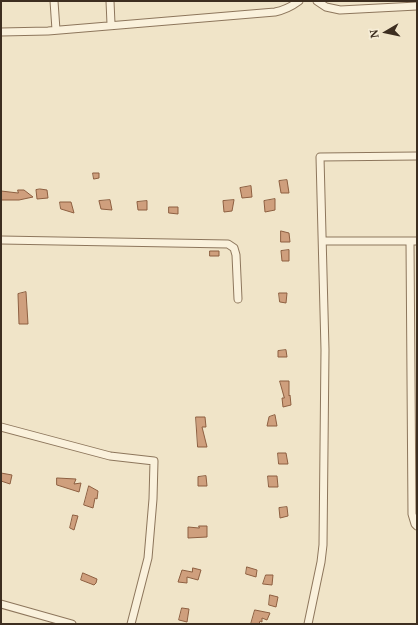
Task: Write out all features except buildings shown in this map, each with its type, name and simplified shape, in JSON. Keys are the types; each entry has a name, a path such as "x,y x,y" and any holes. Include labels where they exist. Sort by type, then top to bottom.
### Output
{"street":[{"path":"54,1 56,30"},
{"path":"110,1 111,24"},
{"path":"1,32 56,30 111,24 275,12 285,10 299,1"},
{"path":"317,1 326,7 340,10 417,6"},
{"path":"308,624 322,562 323,545 325,350 320,157 417,156"},
{"path":"1,240 228,244 234,248 236,255 238,299"},
{"path":"322,241 414,242 412,514 417,526"},
{"path":"1,427 110,456 154,461 153,499 148,558 131,624"},
{"path":"1,604 72,624"}]}
